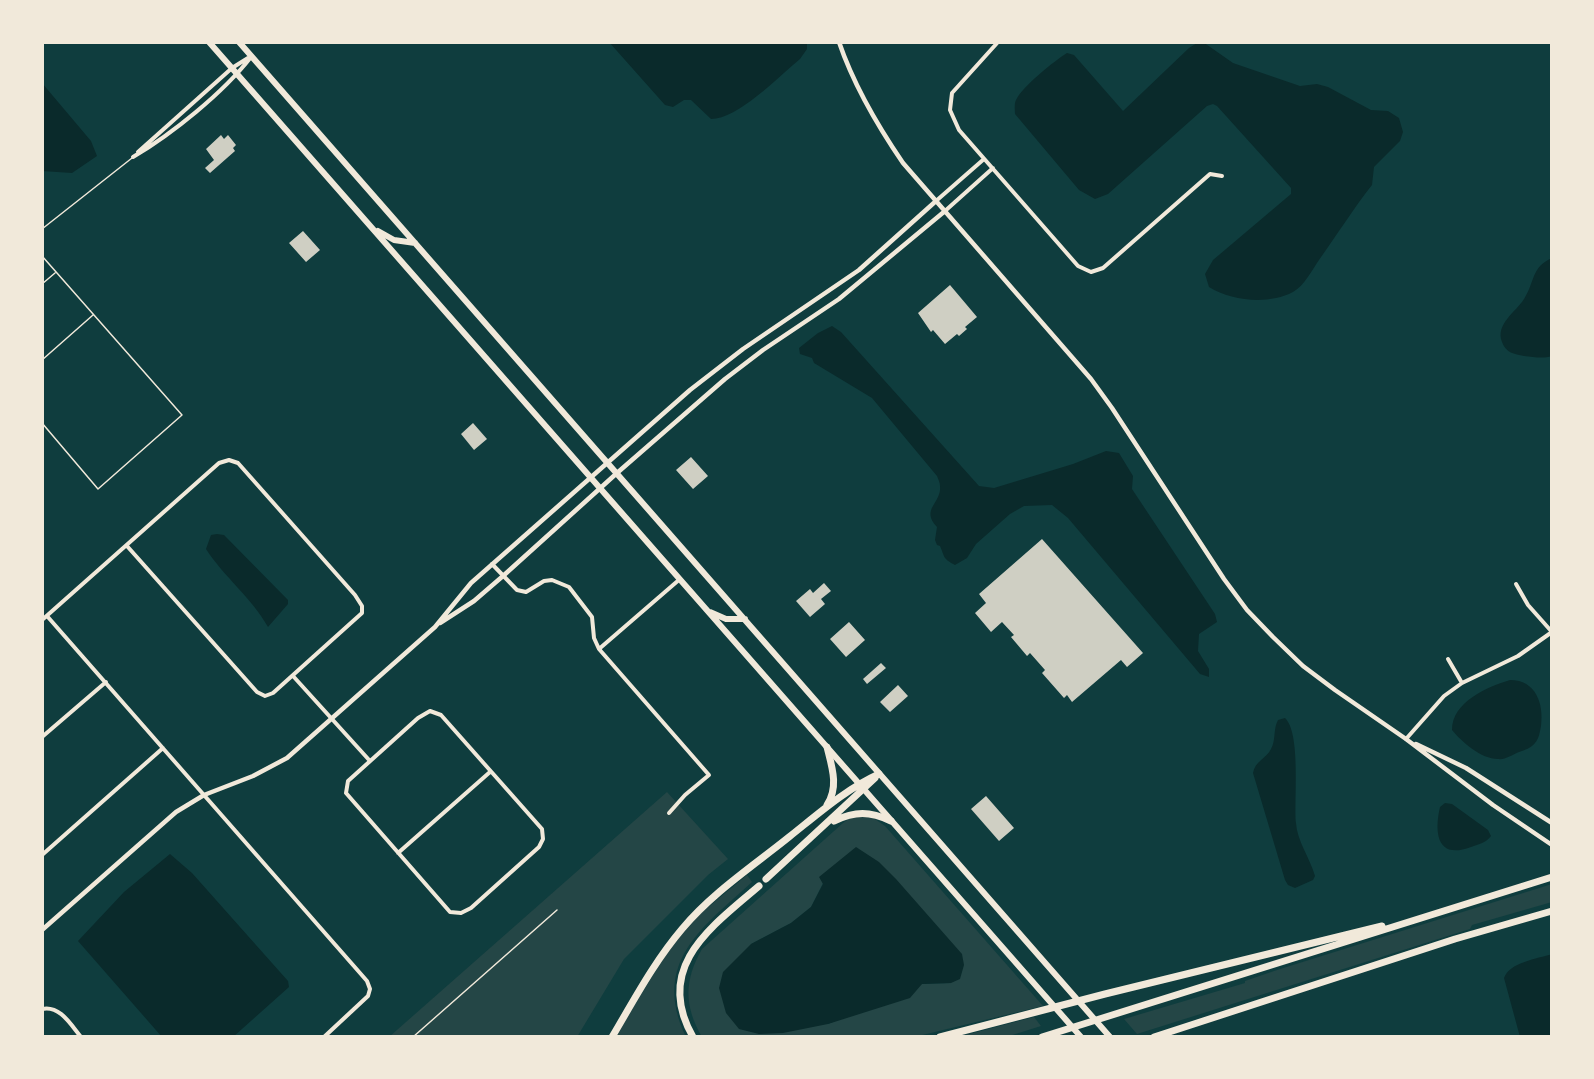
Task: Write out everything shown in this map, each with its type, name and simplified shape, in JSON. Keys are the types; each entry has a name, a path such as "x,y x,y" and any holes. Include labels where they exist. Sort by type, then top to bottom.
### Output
{"highway":[{"path":"825,808 831,798 834,781 827,747"},
{"path":"612,1037 660,957 694,915 730,883 825,808 879,774"},
{"path":"766,879 826,825 861,787"},
{"path":"826,825 845,815 857,813 873,813 891,821"},
{"path":"1042,1037 1552,877"},
{"path":"693,1037 687,1027 680,1001 681,984 689,957 712,926 759,886"},
{"path":"940,1037 1446,910"},
{"path":"1154,1037 1455,939 1552,911"}],"main road":[{"path":"209,42 1081,1037"},
{"path":"239,42 1110,1037"},
{"path":"372,228 394,240 416,243"},
{"path":"707,611 726,619 745,620"}],"street":[{"path":"839,42 850,73 879,129 903,163 1091,379 1247,610 1303,666 1406,739 1493,805 1552,845"},
{"path":"998,42 952,93 950,110 959,130 1078,266 1090,272 1103,268 1210,174 1222,176"},
{"path":"133,157 232,68 252,56"},
{"path":"133,157 161,141 238,74 252,56"},
{"path":"435,627 471,583 715,369 859,270 984,159"},
{"path":"42,930 176,812 204,795 253,776 286,758 435,627 474,602 725,379 763,350 839,299 993,168"},
{"path":"715,369 725,379"},
{"path":"42,620 219,463 229,460 238,463 340,578 362,606 362,613 293,676 273,693 265,696 257,692 127,546"},
{"path":"492,564 517,590 526,592 544,581 552,580 569,587 592,617 594,638 599,649 709,775 685,795 669,813"},
{"path":"599,649 680,579"},
{"path":"1406,739 1444,696 1462,682 1518,656 1552,632 1528,605 1516,584"},
{"path":"47,615 367,981 370,989 368,996 324,1037"},
{"path":"1448,659 1462,682"},
{"path":"293,676 370,761"},
{"path":"42,737 106,682"},
{"path":"430,711 441,716 542,829 543,838 539,847 471,908 461,913 450,912 346,793 348,781 370,761 418,718 430,711"},
{"path":"1406,739 1466,768 1552,823"},
{"path":"42,855 163,748"},
{"path":"398,853 490,771"},
{"path":"42,1009 53,1008 60,1012 81,1037"}],"lane":[{"path":"42,229 133,157"},
{"path":"42,256 182,415 98,489 42,423"},
{"path":"42,284 56,272"},
{"path":"42,360 94,315"},
{"path":"413,1037 557,910"}],"shaded area":[{"path":"609,42 807,42 807,49 800,59 745,105 722,117 711,119 691,100 684,100 673,107 665,105"},
{"path":"1203,42 1233,63 1300,86 1317,84 1328,87 1371,110 1388,111 1399,118 1403,132 1400,141 1374,167 1372,185 1304,282 1293,292 1273,299 1250,300 1228,296 1209,287 1205,274 1213,260 1291,194 1291,188 1217,106 1213,104 1207,106 1108,194 1095,199 1079,190 1015,114 1015,102 1019,95 1047,68 1067,53 1074,55 1123,111 1189,48"},
{"path":"42,83 91,141 97,156 72,173 42,171"},
{"path":"1552,258 1552,356 1535,357 1511,352 1502,342 1501,330 1528,293 1537,270"},
{"path":"832,326 841,332 979,486 994,488 1073,464 1106,451 1119,453 1133,476 1132,489 1215,614 1217,622 1199,634 1198,651 1209,669 1209,677 1200,674 1068,518 1052,505 1024,506 1010,514 976,544 967,558 955,565 946,559 935,540 937,527 931,515 940,492 937,476 872,398 814,363 812,358 800,354 799,348 818,333"},
{"path":"211,535 224,535 288,600 288,604 268,627 206,549"},
{"path":"1510,680 1526,684 1536,695 1542,718 1540,733 1528,749 1503,759 1492,758 1472,749 1461,740 1452,730 1454,720 1458,711 1472,697"},
{"path":"1285,718 1290,726 1295,751 1297,830 1315,876 1313,880 1295,888 1288,885 1285,880 1253,773 1271,749 1278,720"},
{"path":"667,792 728,859 708,875 624,959 577,1037 389,1037"},
{"path":"1445,803 1452,804 1488,830 1491,836 1482,843 1460,850 1445,847 1438,835 1438,817 1440,807"},
{"path":"872,817 885,826 1043,1006 914,1037 702,1037 692,1015 688,993 692,971 702,949 850,818","holes":["823,883 951,983 922,984 824,1024 751,944 791,923 811,907"]},
{"path":"856,847 879,862 896,879 962,954 964,965 960,979 951,983 922,984 910,998 828,1024 783,1033 759,1034 739,1029 726,1013 719,988 723,972 751,944 791,923 811,907 823,884 819,877"},
{"path":"170,854 192,873 288,981 289,987 233,1037 162,1037 78,941 124,892"},
{"path":"747,875 752,882 700,931 678,967 675,988 677,1011 686,1037 615,1037 671,946 701,913"},
{"path":"1552,884 1552,902 1472,925 1470,929 1137,1034 1124,1019 1245,983 1245,981 1277,970"},
{"path":"1552,954 1552,1037 1520,1037 1504,978 1512,968 1518,965"},
{"path":"1034,1017 1041,1026 1006,1037 958,1037"}],"building":[{"path":"221,135 224,139 228,135 236,145 233,148 235,151 210,173 205,168 214,160 206,149"},
{"path":"303,231 320,250 306,262 289,243"},
{"path":"950,285 977,317 965,327 967,329 959,336 957,334 945,344 933,330 931,332 918,313"},
{"path":"473,423 487,439 474,450 461,434"},
{"path":"691,457 708,476 693,489 676,470"},
{"path":"1042,539 1143,653 1127,667 1121,660 1072,702 1067,695 1064,698 1042,673 1045,670 1030,653 1027,656 1011,637 1014,635 1002,622 991,632 975,613 986,603 979,594"},
{"path":"824,583 831,591 821,599 825,604 810,617 796,601 810,589 813,593"},
{"path":"849,622 865,640 846,657 830,639"},
{"path":"881,663 886,668 867,684 863,679"},
{"path":"898,685 908,696 890,712 880,702"},
{"path":"986,796 1014,828 999,841 971,809"}]}
